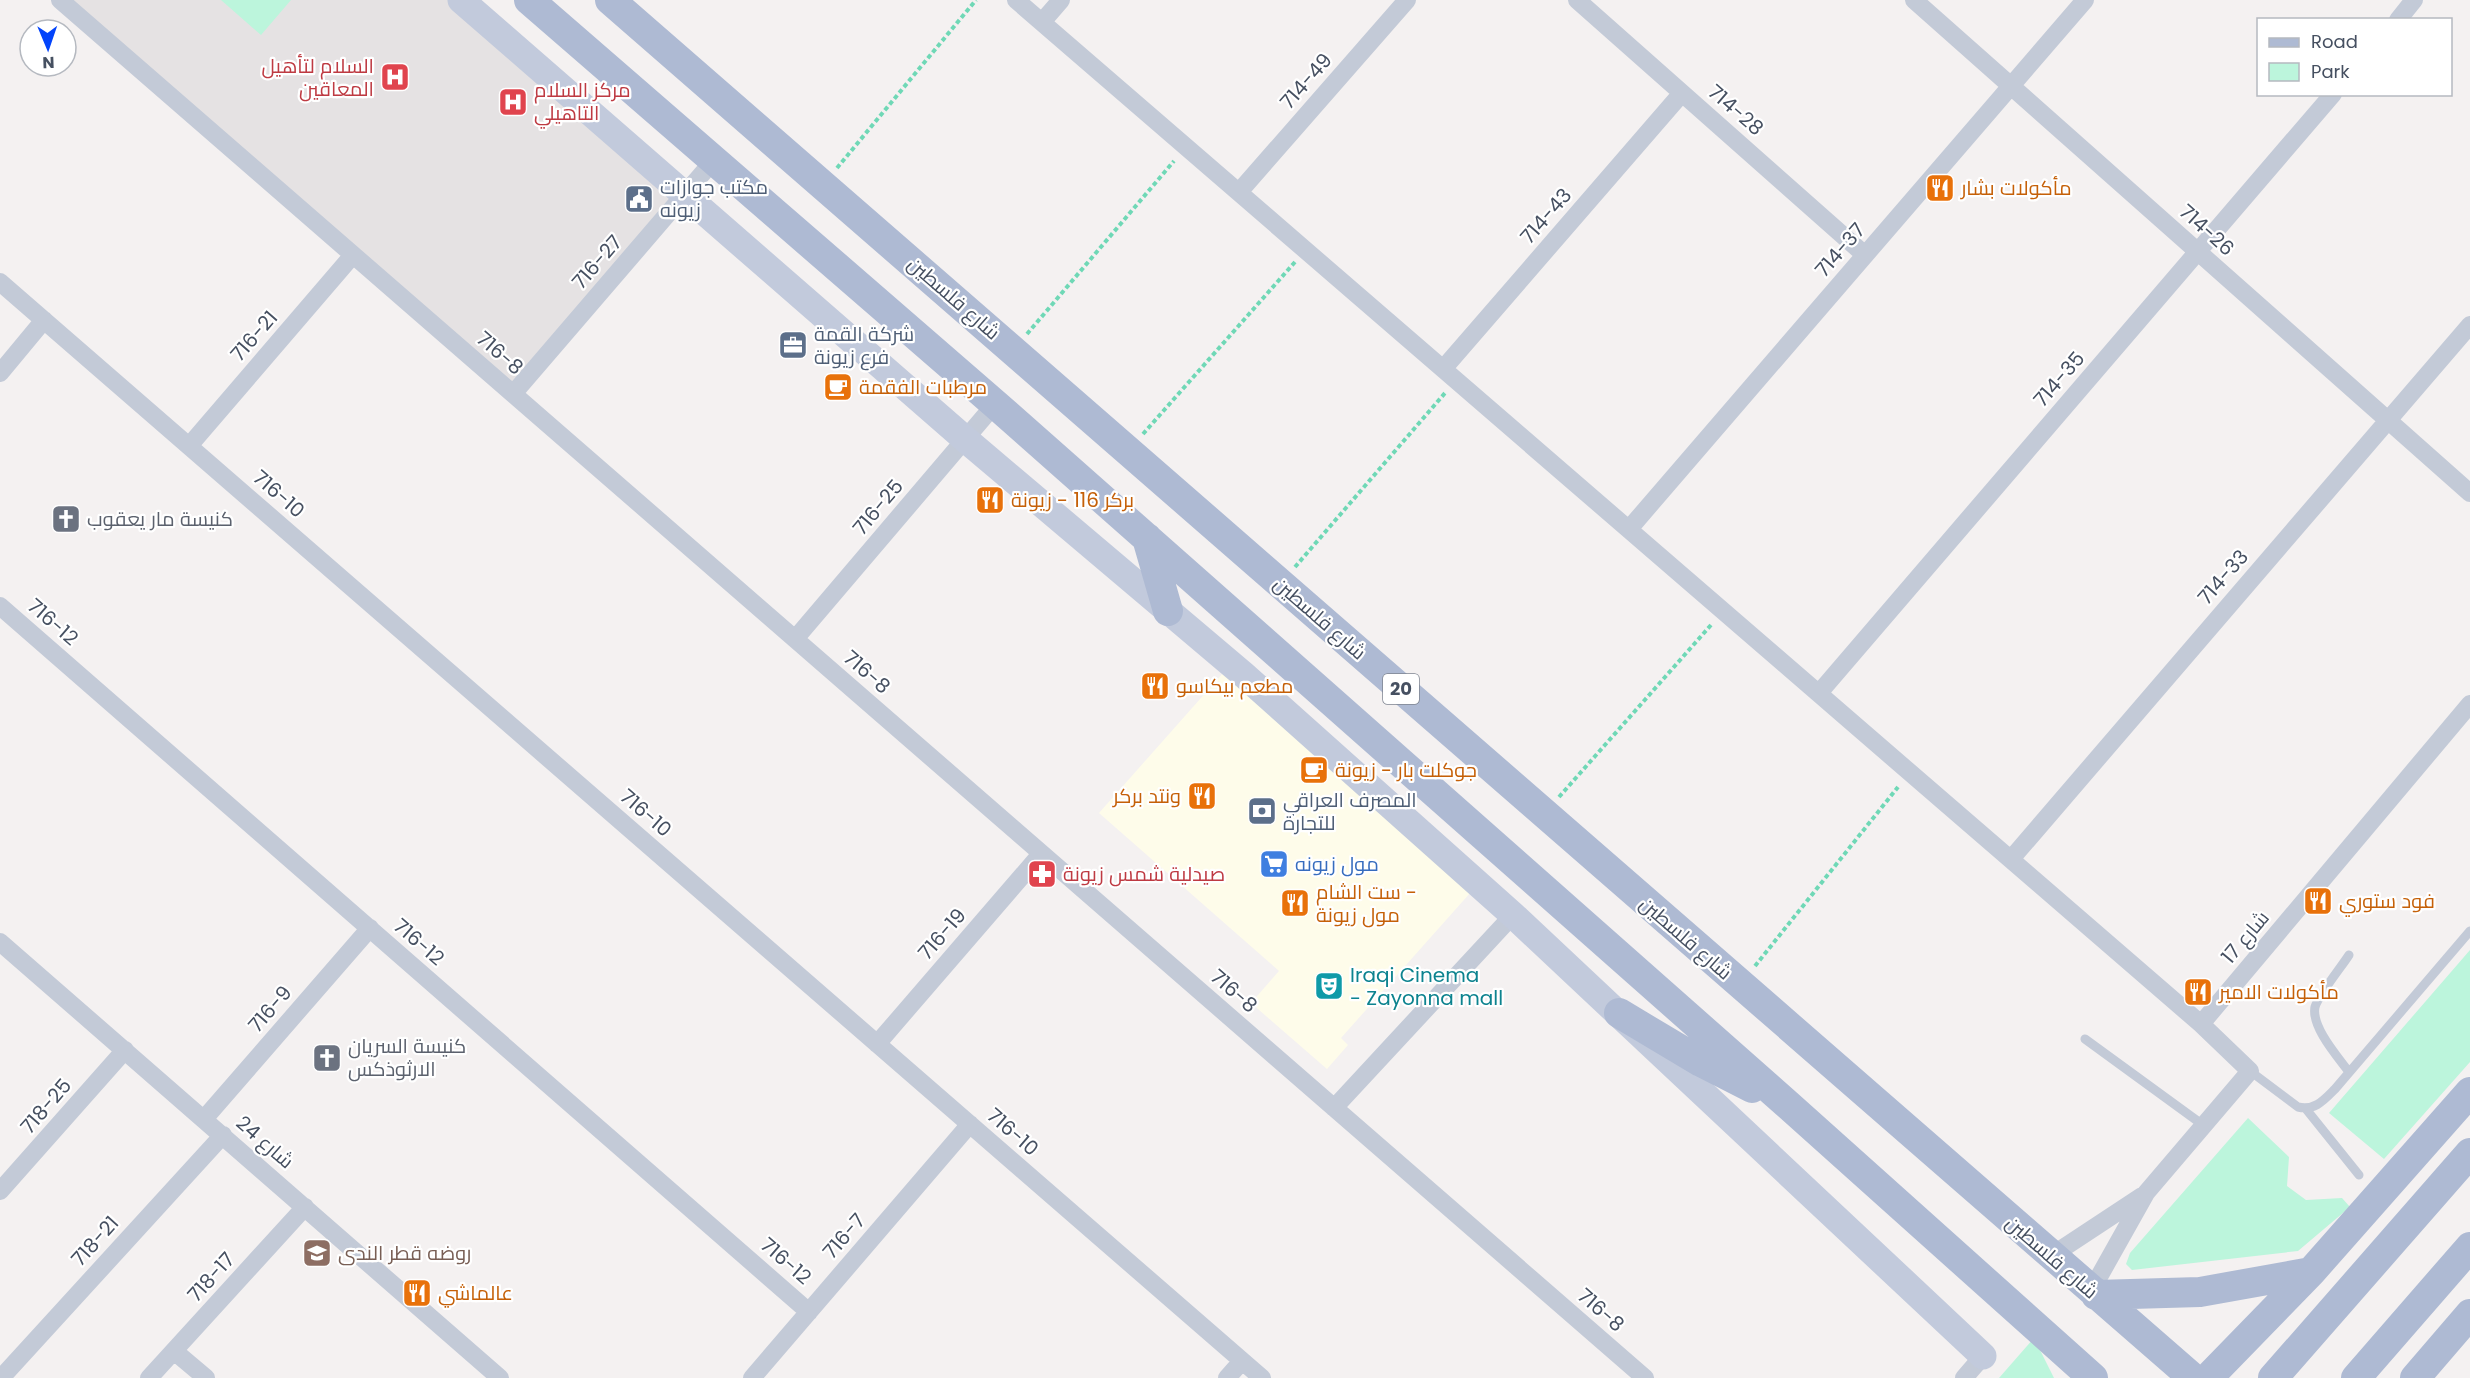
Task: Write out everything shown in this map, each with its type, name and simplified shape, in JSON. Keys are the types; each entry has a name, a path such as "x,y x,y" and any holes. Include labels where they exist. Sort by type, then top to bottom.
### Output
{"main road":[{"path":"529,0 995,404 1787,1104 2073,1367 2093,1378"},
{"name":"شارع فلسطين","path":"610,0 2193,1378"},
{"path":"1147,538 1168,611"},
{"path":"1619,1013 1701,1062 1787,1104"},
{"path":"2208,1378 2311,1272 2470,1092"},
{"path":"2273,1378 2470,1153"},
{"path":"2356,1378 2470,1247"},
{"path":"2094,1293 2200,1292 2311,1272"},
{"path":"2419,1376 2470,1314"}],"street":[{"path":"461,0 965,439 1244,675 1513,915 1983,1356 1965,1378"},
{"path":"1016,0 2011,859 2201,1024 2250,1071 2146,1193 2094,1293"},
{"path":"1042,22 1061,0"},
{"name":"714-49","path":"1239,192 1407,0"},
{"name":"714-28","path":"1577,0 1865,255"},
{"name":"714-26","path":"1914,0 2470,493"},
{"name":"714-37","path":"1629,529 2085,0"},
{"path":"2400,18 2414,0"},
{"name":"716-8","path":"68,3 353,255 1645,1378"},
{"name":"714-43","path":"1450,374 1682,93"},
{"name":"714-35","path":"1819,693 2331,96"},
{"name":"716-27","path":"513,394 714,160"},
{"name":"716-21","path":"189,446 353,255"},
{"name":"716-10","path":"0,282 1262,1378"},
{"path":"0,373 44,320"},
{"name":"714-33","path":"2011,859 2470,325"},
{"name":"716-25","path":"795,639 995,404"},
{"name":"716-12","path":"0,606 809,1312"},
{"name":"شارع 17","path":"2201,1024 2470,704"},
{"name":"716-19","path":"877,1044 1041,854"},
{"path":"1334,1108 1513,915"},
{"name":"716-9","path":"204,1119 370,928"},
{"name":"شارع 24","path":"0,942 500,1378"},
{"name":"718-25","path":"0,1191 125,1050"},
{"name":"716-7","path":"752,1378 970,1124"},
{"name":"718-21","path":"1,1378 223,1135"},
{"path":"2051,1256 2146,1193"},
{"name":"718-17","path":"149,1378 305,1207"},
{"path":"174,1351 206,1378"},
{"path":"1227,1378 1242,1361"}],"lane":[{"path":"2306,1109 2319,1104 2349,1072 2470,931"},
{"path":"2349,956 2315,1006 2316,1020 2323,1035 2349,1072"},
{"path":"2085,1039 2203,1125"},
{"path":"2250,1071 2290,1103 2306,1109 2359,1175"}],"path":[{"path":"824,184 976,0"},
{"path":"1014,350 1187,147"},
{"path":"1128,450 1305,250"},
{"path":"1280,583 1450,374"},
{"path":"1545,814 1723,611"},
{"path":"1740,984 1910,772"}],"shaded area":[{"path":"60,0 461,0 685,193 513,394"},
{"name":"مول زيونه","path":"1224,672 1471,892 1341,1038 1348,1045 1327,1069 1251,1003 1279,971 1099,813"}],"green space":[{"path":"221,0 291,0 261,35"},
{"path":"2470,950 2470,1062 2384,1159 2329,1113"},
{"path":"2248,1118 2289,1157 2287,1186 2306,1200 2342,1198 2350,1207 2298,1251 2132,1270 2126,1264 2130,1253"},
{"path":"2034,1338 2054,1378 1999,1378"}],"place":[{"name":"السلام لتأهيل المعاقين","path":"395,77"},
{"name":"مركز السلام التاهيلي","path":"513,102"},
{"name":"مأكولات بشار","path":"1940,188"},
{"name":"مكتب جوازات زيونه","path":"639,199"},
{"name":"شركة القمة فرع زيونة","path":"793,345"},
{"name":"مرطبات الفقمة","path":"838,387"},
{"name":"بركر 116 - زيونة","path":"990,500"},
{"name":"كنيسة مار يعقوب","path":"66,519"},
{"name":"مطعم بيكاسو","path":"1155,686"},
{"name":"جوكلت بار - زيونة","path":"1314,770"},
{"name":"ونتد بركر","path":"1202,796"},
{"name":"المصرف العراقي للتجارة","path":"1262,811"},
{"name":"مول زيونه","path":"1274,864"},
{"name":"صيدلية شمس زيونة","path":"1042,874"},
{"name":"فود ستوري","path":"2318,901"},
{"name":"ست الشام - مول زيونة","path":"1295,903"},
{"name":"Iraqi Cinema - Zayonna mall","path":"1329,986"},
{"name":"مأكولات الامير","path":"2198,992"},
{"name":"كنيسة السريان الارثوذكس","path":"327,1058"},
{"name":"روضه قطر الندى","path":"317,1253"},
{"name":"عالماشي","path":"417,1293"}]}
